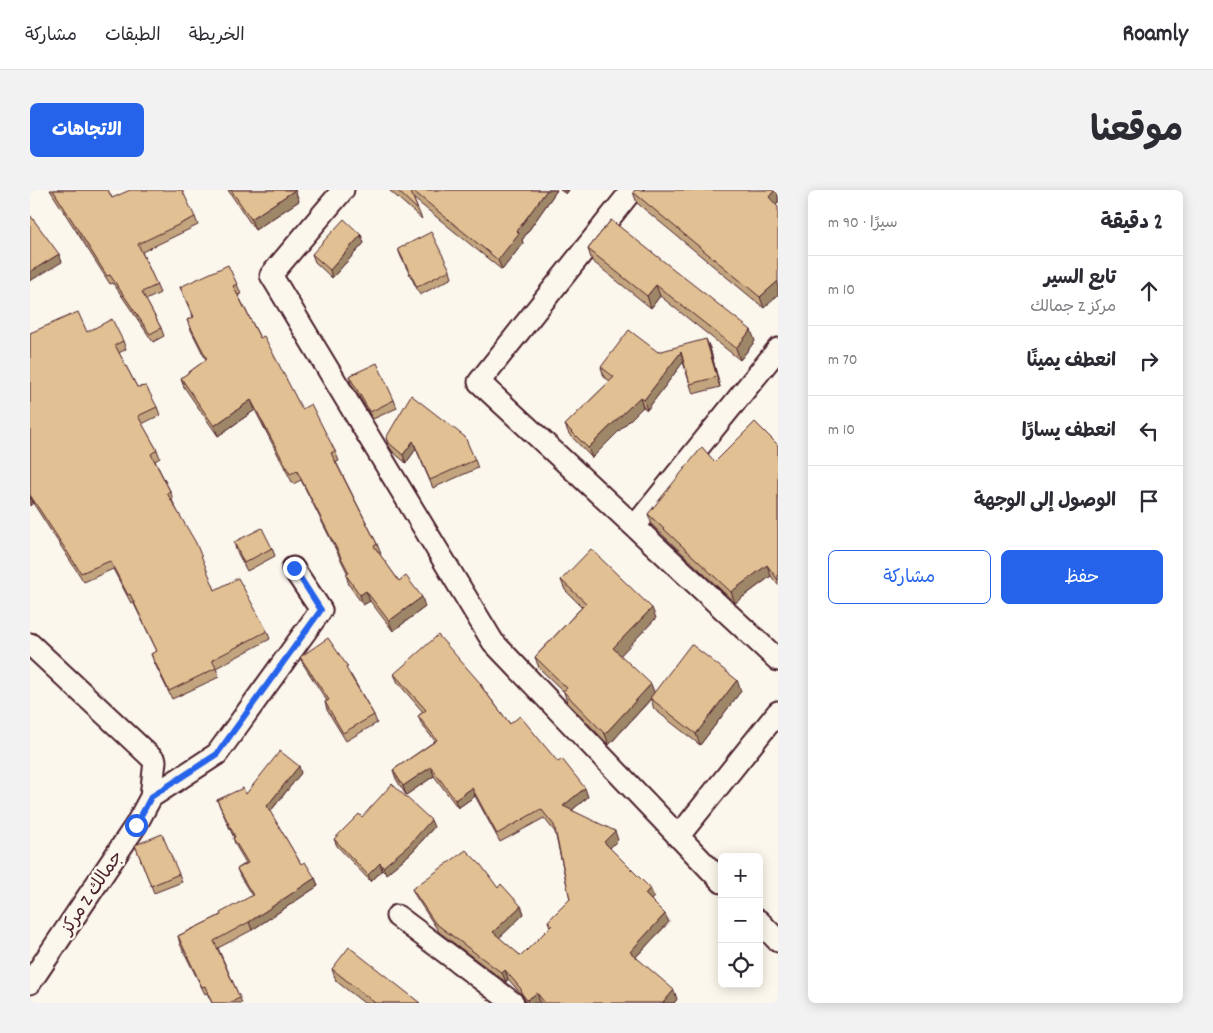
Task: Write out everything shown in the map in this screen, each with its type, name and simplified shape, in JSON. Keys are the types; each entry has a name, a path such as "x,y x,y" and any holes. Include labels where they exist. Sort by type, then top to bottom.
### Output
{"street":[{"path":"343,190 271,275 493,642 718,878"},
{"path":"632,190 479,382 778,660"},
{"path":"635,526 778,349"},
{"path":"151,797 217,754 321,610 294,568"},
{"name":"مركز Z جمالك","path":"30,644 155,761 151,797 136,825 30,983"},
{"path":"678,836 778,712"},
{"path":"396,916 513,1003"},
{"path":"763,925 778,941"}],"building":[{"path":"53,190 108,190 112,198 130,190 182,190 195,217 138,244 157,285 142,292 161,328 150,334 110,275 107,276"},
{"path":"231,190 295,190 251,219"},
{"path":"397,190 410,190 418,210"},
{"path":"412,190 547,190 517,231 519,233 498,260"},
{"path":"635,190 775,190 769,197 778,207 778,281 760,297 633,192"},
{"path":"30,215 59,254 30,272"},
{"path":"344,219 361,235 330,270 312,254"},
{"path":"611,220 751,330 736,348 656,285 647,296 588,249"},
{"path":"431,232 450,270 417,287 398,249"},
{"path":"228,265 237,284 233,286 260,338 264,336 302,409 311,404 335,451 331,453 377,544 374,546 399,581 406,576 422,597 389,621 366,591 360,595 346,575 349,573 297,471 290,474 251,400 214,426 181,378 207,359 187,320 194,317 180,287"},
{"path":"78,312 87,332 112,319 123,341 115,345 137,387 146,386 157,407 138,416 157,450 151,454 170,491 167,493 196,543 215,590 238,578 267,631 212,660 216,668 169,691 151,654 157,651 130,594 128,595 110,561 81,573 30,495 30,333"},
{"path":"629,330 658,352 706,339 717,377 690,384 681,352 644,400 640,397 588,448 565,425 614,377 601,367"},
{"path":"377,363 394,400 370,412 349,376"},
{"path":"411,395 465,437 475,460 430,480 413,441 403,455 390,444 386,438"},
{"path":"755,422 778,445 778,580 767,565 731,592 648,514 702,447 715,462"},
{"path":"262,528 272,548 244,563 234,542"},
{"path":"591,549 652,608 613,648 651,684 605,734 563,691 567,688 535,657 586,603 561,580"},
{"path":"438,635 481,684 510,724 520,716 558,762 562,759 585,788 563,806 615,831 604,842 650,888 645,894 665,914 630,952 674,990 663,1003 545,1003 537,993 527,1000 522,994 521,989 505,970 502,973 435,923 412,889 466,850 481,865 498,888 501,884 521,906 493,932 521,956 552,925 548,921 570,899 554,825 541,809 497,834 472,788 455,800 431,767 403,786 393,770 437,740 418,716 426,710 394,674"},
{"path":"328,638 348,667 346,668 374,715 343,733 325,702 329,700 300,657"},
{"path":"691,644 737,680 696,734 650,698"},
{"path":"280,751 299,766 267,806 301,864 305,862 315,878 249,922 214,941 240,998 229,1003 212,1003 205,986 202,987 178,936 221,915 220,913 253,895 237,869 248,863 233,838 235,837 217,800 243,788 246,794"},
{"path":"392,784 431,820 409,845 383,867 380,863 368,875 334,839 359,814 362,817"},
{"path":"162,834 179,874 151,886 135,845"},
{"path":"349,947 420,1003 375,1003 332,969"}],"route":[{"path":"136,825 151,797 217,754 321,610 294,568"}]}
